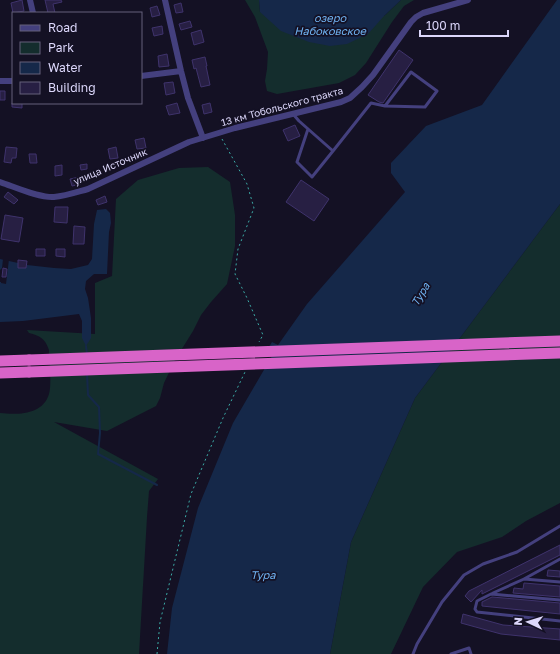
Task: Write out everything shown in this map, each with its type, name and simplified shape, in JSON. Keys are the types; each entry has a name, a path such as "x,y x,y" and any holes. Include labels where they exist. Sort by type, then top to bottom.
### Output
{"highway":[{"path":"0,361 560,341"},
{"path":"0,373 560,353"}],"street":[{"path":"30,0 33,12"},
{"path":"165,0 188,98 204,138"},
{"name":"13 км Тобольского тракта","path":"204,138 218,133 341,102 350,98 373,75 416,17 468,0"},
{"path":"142,76 181,70"},
{"path":"0,81 12,81"},
{"name":"улица Источник","path":"0,182 46,197 71,194 88,189 189,142 204,138"}],"lane":[{"path":"308,129 297,162 312,177 371,103 385,106 425,107 437,91 411,72 385,106"},
{"path":"293,114 333,151"},
{"path":"413,654 417,644 442,602 464,575 483,564 517,552 560,526"},
{"path":"560,559 524,579 477,601 475,609 477,612 560,621"},
{"path":"554,562 560,562"},
{"path":"524,579 560,582"},
{"path":"491,594 560,600"},
{"path":"451,654 469,648 471,654"}],"path":[{"path":"218,133 247,184 254,208 238,249 235,274 263,335 259,342"},
{"path":"157,654 160,622 191,494 223,418 246,370"}],"green space":[{"path":"245,0 259,0 260,12 384,16 401,0 414,0 404,6 366,63 355,75 339,83 277,94 267,91 265,81 268,52 255,17"},
{"path":"208,167 230,182 235,215 235,246 227,284 201,315 175,360 164,383 156,406 107,431 54,422 158,479 149,491 139,654 0,654 0,413 14,414 35,410 46,401 50,389 49,350 42,338 29,333 27,330 95,334 95,283 112,276 116,199 138,180 179,168"},
{"path":"560,204 560,503 526,521 502,537 457,552 423,587 391,654 330,654 351,542 415,398"}],"water":[{"name":"озеро Набоковское","path":"259,0 401,0 368,34 347,44 330,46 309,42 281,31 260,12"},
{"name":"Тура","path":"557,0 560,0 560,204 415,398 351,542 330,654 167,654 172,608 198,508 233,423 272,356 266,352 272,342 278,345 307,304 405,192 391,173 391,163 426,126 482,105"},
{"path":"106,209 110,213 111,223 109,232 107,274 94,274 86,281 85,289 91,318 91,338 86,346 82,338 82,321 79,314 23,321 0,322 0,259 18,263 18,268 26,268 27,265 71,269 88,265 92,259 94,224 97,210"}],"pier":[{"path":"3,259 9,259 6,284 0,282 0,270 2,268"}],"building":[{"path":"22,0 24,11 13,12 11,3"},
{"path":"45,0 61,0 62,2 53,4 55,12 48,12"},
{"path":"181,3 183,12 176,13 174,5"},
{"path":"157,6 160,15 152,17 150,8"},
{"path":"190,21 192,27 181,30 179,24"},
{"path":"162,26 163,34 154,36 152,28"},
{"path":"201,30 204,42 194,45 191,33"},
{"path":"399,50 413,60 383,103 379,102 368,95"},
{"path":"167,54 169,66 159,67 158,56"},
{"path":"205,57 210,85 201,87 196,68 194,69 192,60"},
{"path":"173,82 175,93 166,95 164,83"},
{"path":"0,91 5,91 5,100 0,100"},
{"path":"177,103 180,113 169,115 166,106"},
{"path":"210,103 212,112 204,114 202,105"},
{"path":"12,104 22,104 22,108 12,107"},
{"path":"295,125 300,136 288,141 283,130"},
{"path":"144,138 146,148 137,149 135,140"},
{"path":"6,147 17,148 16,158 12,158 11,163 4,162"},
{"path":"116,147 118,158 110,159 108,149"},
{"path":"29,154 36,154 37,163 30,163"},
{"path":"87,164 87,169 81,170 80,165"},
{"path":"62,165 62,175 55,176 55,166"},
{"path":"79,177 81,184 72,186 70,179"},
{"path":"301,180 329,199 314,221 286,202"},
{"path":"8,192 18,200 14,204 4,197"},
{"path":"105,196 107,202 98,205 96,200"},
{"path":"55,207 68,207 67,223 54,222"},
{"path":"5,215 23,218 19,242 1,239"},
{"path":"74,226 85,227 84,244 73,244"},
{"path":"36,249 45,249 45,256 36,256"},
{"path":"56,249 65,249 65,257 56,256"},
{"path":"18,260 27,261 26,268 18,268"},
{"path":"3,268 7,269 6,277 2,277"},
{"path":"560,545 560,555 482,594 482,590 471,602 465,596 469,591"},
{"path":"548,570 560,571 560,577 547,576"},
{"path":"524,583 560,586 560,597 513,593 514,588 523,589"},
{"path":"492,597 560,603 560,614 482,606 482,602"},
{"path":"463,614 503,625 560,629 560,640 501,634 461,623"}],"waterway":[{"path":"86,346 87,354"},
{"path":"87,373 88,395 99,407 100,433 98,454 157,485"}]}
